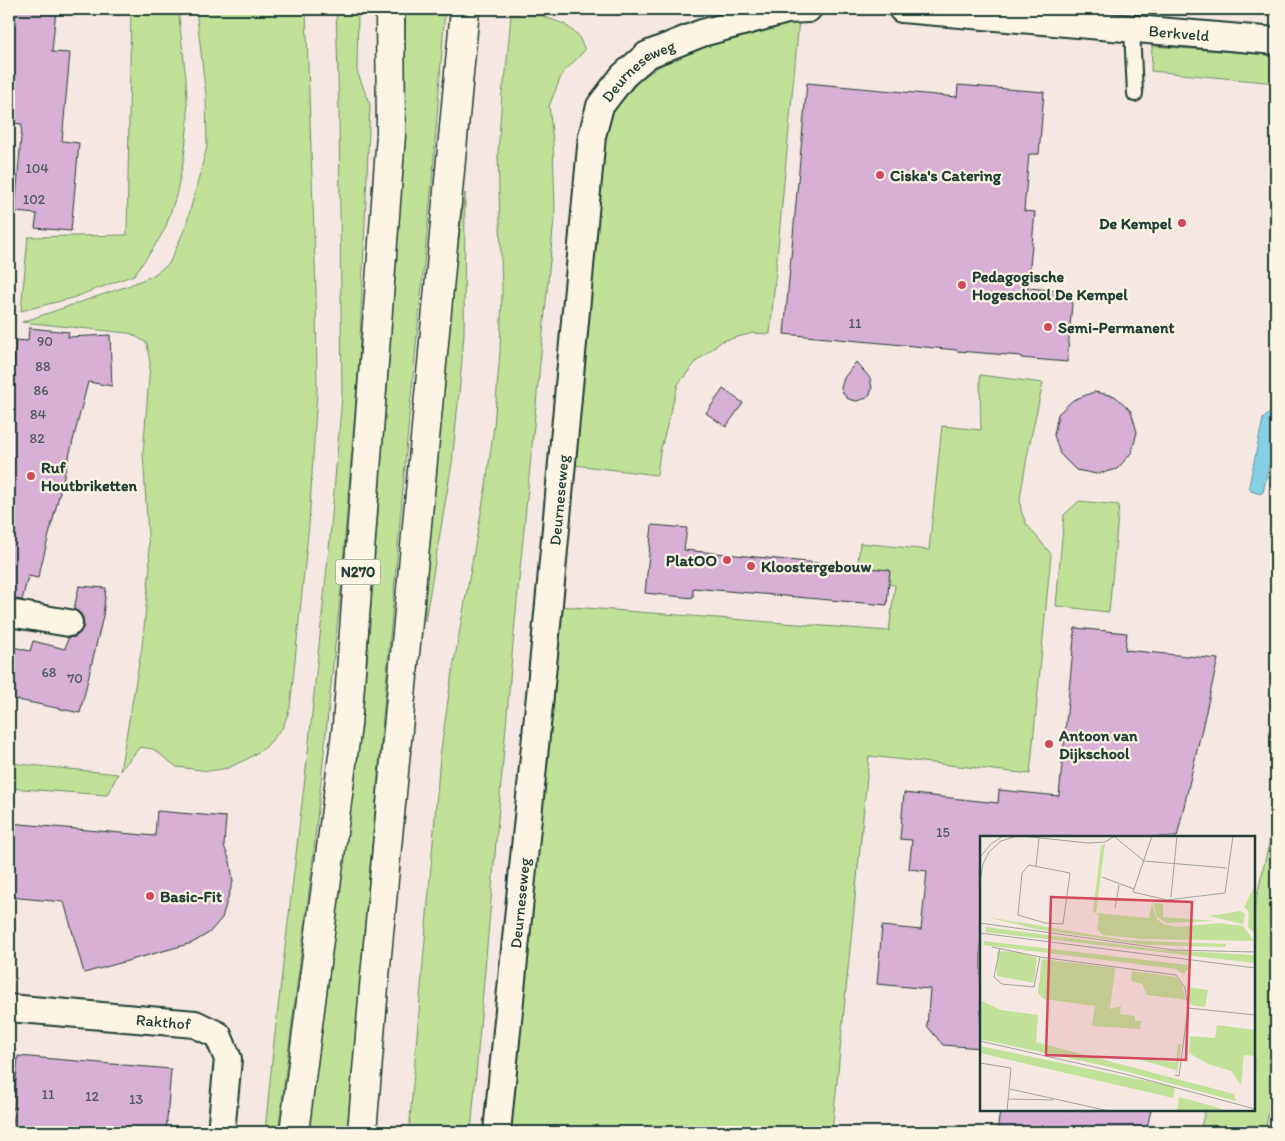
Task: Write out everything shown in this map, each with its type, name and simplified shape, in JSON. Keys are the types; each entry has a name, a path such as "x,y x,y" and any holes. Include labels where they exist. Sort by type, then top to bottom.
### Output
{"main road":[{"name":"N270","path":"294,1132 347,725 391,135 390,9"},
{"path":"362,1132 465,9"}],"street":[{"name":"Deurneseweg","path":"497,1132 549,604 592,136 600,106 623,76 647,55 702,33 787,10 808,9"},
{"name":"Berkveld","path":"902,9 1276,41"},
{"path":"9,613 69,623"},
{"name":"Rakthof","path":"9,1008 195,1024 218,1035 228,1059 221,1132"}],"lane":[{"path":"1132,29 1135,94"}],"green space":[{"path":"131,9 178,9 186,79 188,120 184,158 176,196 165,229 134,275 72,298 21,311 28,237 127,235"},
{"path":"196,9 306,9 316,290 317,391 309,524 290,708 283,727 266,747 228,768 209,771 177,767 153,749 140,747 120,771 142,647 150,567 143,453 150,364 147,343 128,333 22,322 125,287 152,276 169,264 186,226 207,147 206,96"},
{"path":"336,9 358,9 357,71 370,105 359,360 341,588 312,868 278,1132 265,1132 308,752 342,397"},
{"path":"406,9 445,9 433,171 409,418 347,1132 309,1132 367,662 399,219"},
{"path":"511,15 542,16 564,24 578,35 585,50 562,74 549,106 553,141 555,209 515,621 471,1132 409,1132 440,757 451,679 486,485 494,426 500,352 502,291 498,155 502,93 506,72"},
{"path":"799,20 770,334 753,333 722,341 697,361 678,384 660,452 657,475 575,465 601,145 614,110 640,80 674,56"},
{"path":"1152,46 1276,55 1276,83 1151,71"},
{"path":"465,193 464,334 460,383 452,463 425,621 425,572 450,305"},
{"path":"980,375 1043,383 1020,498 1021,511 1027,525 1051,554 1030,774 869,756 832,1132 506,1132 559,606 889,631 895,585 856,581 860,543 929,550 942,426 981,430"},
{"path":"1079,501 1119,505 1109,612 1056,606 1064,515"},
{"path":"9,763 118,774 107,795 9,788"},
{"path":"1276,814 1276,1070 1265,1132 1200,1132 1205,1111 1255,1111 1255,904"}],"water":[{"path":"1271,413 1276,416 1276,434 1263,492 1260,494 1251,491 1249,486 1263,419"}],"building":[{"path":"9,9 56,9 52,52 70,53 62,141 79,143 71,231 35,228 37,214 15,212 22,124 9,123 12,35 9,34"},
{"path":"807,83 957,97 958,85 1044,92 1039,154 1029,154 1024,211 1035,212 1028,288 1073,292 1067,362 784,334"},
{"path":"29,328 69,332 68,337 110,335 112,386 88,382 38,578 28,576 22,600 9,598 9,421 16,340 28,341"},
{"path":"856,362 870,378 872,389 867,398 857,401 847,398 841,388 844,378"},
{"path":"723,389 743,403 726,427 706,413"},
{"path":"1094,392 1115,396 1131,411 1137,432 1132,452 1117,469 1097,474 1076,470 1060,454 1054,435 1058,414 1073,400"},
{"name":"Kloostergebouw","path":"652,525 687,528 684,550 890,570 887,605 693,588 693,598 645,593"},
{"path":"79,586 106,588 103,616 80,713 9,698 9,646 30,651 33,641 65,649 68,638 75,637 84,626 83,617 74,609"},
{"path":"1075,628 1127,633 1125,650 1218,659 1177,836 980,836 980,1048 943,1045 927,1026 930,989 877,984 882,926 921,930 927,871 909,869 912,840 900,839 904,793 998,803 999,790 1059,796"},
{"path":"157,811 226,817 224,846 230,861 233,881 222,918 209,933 192,943 84,973 64,902 9,897 9,823 155,836"},
{"path":"18,1056 171,1069 166,1132 12,1132"},
{"path":"1000,1111 1151,1111 1146,1132 997,1132"}],"place":[{"name":"Ciska's Catering","path":"880,175"},
{"name":"De Kempel","path":"1182,223"},
{"name":"Pedagogische Hogeschool De Kempel","path":"962,285"},
{"name":"Semi-Permanent","path":"1048,327"},
{"name":"Ruf Houtbriketten","path":"31,476"},
{"name":"PlatOO","path":"727,560"},
{"name":"Kloostergebouw","path":"751,566"},
{"name":"Antoon van Dijkschool","path":"1049,744"},
{"name":"Basic-Fit","path":"150,896"}]}
